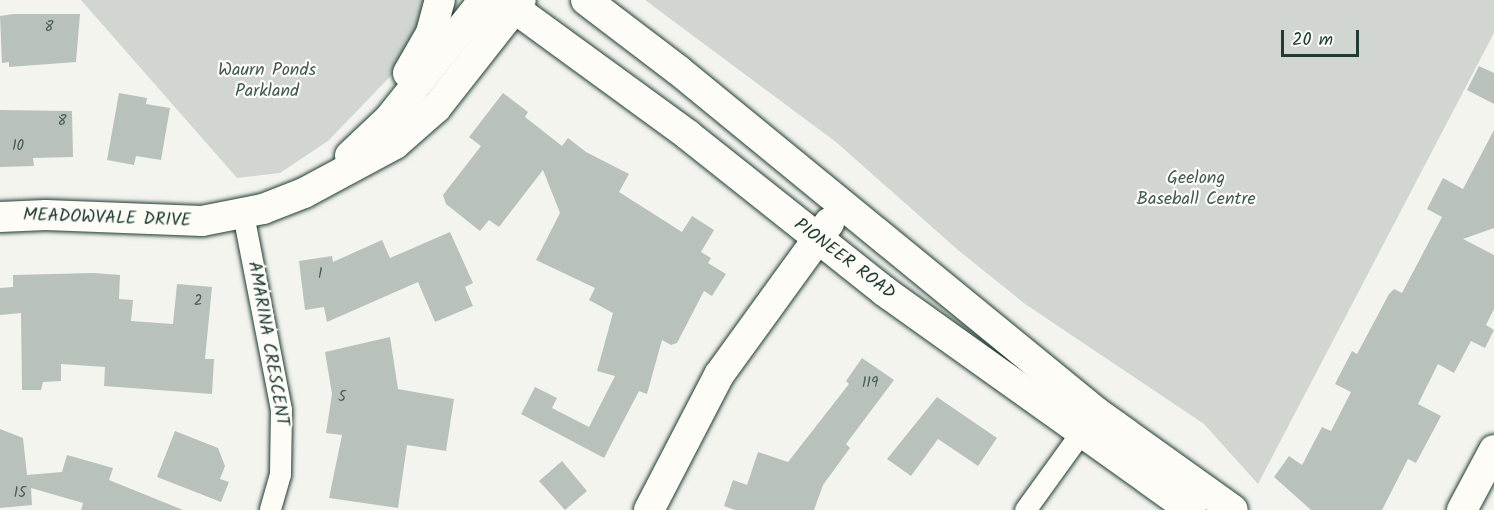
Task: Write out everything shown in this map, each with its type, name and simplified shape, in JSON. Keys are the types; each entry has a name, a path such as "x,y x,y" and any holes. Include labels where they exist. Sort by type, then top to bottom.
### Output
{"main road":[{"path":"311,190 414,66 431,33 440,0"},
{"name":"MEADOWVALE DRIVE","path":"311,190 389,119 484,0"},
{"name":"PIONEER ROAD","path":"586,0 678,70 841,206 1191,510"},
{"name":"MEADOWVALE DRIVE","path":"0,217 46,215 168,222 243,214 311,190 395,144 436,108 513,3"},
{"name":"PIONEER ROAD","path":"513,3 688,135 817,240 1089,422 1233,510"},
{"path":"650,510 719,375 841,206"},
{"path":"1462,510 1494,450"}],"street":[{"name":"AMARINA CRESCENT","path":"243,214 281,410 280,474 270,510"},
{"path":"1025,510 1089,422"}],"green space":[{"name":"Waurn Ponds Parkland","path":"81,0 430,0 409,57 328,141 280,173 237,178"},
{"name":"Geelong Baseball Centre","path":"645,0 1494,0 1494,33 1258,484 1204,424 1025,304 958,250 836,142"}],"building":[{"path":"80,14 76,62 9,67 9,62 2,63 0,16"},
{"path":"1479,66 1494,73 1494,104 1467,90"},
{"path":"119,93 147,98 146,104 170,108 161,160 136,156 134,165 107,160"},
{"path":"503,93 528,112 525,117 562,146 568,138 586,152 629,174 619,192 682,232 692,216 714,230 701,252 711,258 708,263 726,274 712,296 704,291 677,343 671,345 662,340 647,394 639,391 604,458 521,414 535,387 557,398 552,408 589,427 615,376 597,371 613,313 589,300 595,288 536,260 560,213 543,170 499,227 489,220 480,231 446,204 443,195 481,146 469,137"},
{"path":"0,110 72,111 73,157 33,158 34,166 0,167"},
{"path":"1494,130 1494,228 1463,239 1494,255 1494,309 1486,325 1494,330 1485,348 1471,341 1454,373 1438,364 1418,404 1441,416 1416,463 1408,459 1382,510 1311,510 1274,477 1289,456 1302,465 1322,427 1331,431 1351,392 1335,384 1352,351 1357,354 1389,294 1394,289 1402,293 1442,217 1427,209 1443,178 1463,189"},
{"path":"450,232 473,283 465,287 473,306 435,322 418,282 327,322 324,307 305,310 299,261 332,256 333,262 382,240 390,258"},
{"path":"94,273 120,275 119,299 133,300 131,321 173,324 177,284 212,287 205,359 214,359 212,394 104,386 105,367 61,364 61,381 43,382 41,390 22,390 21,313 0,315 0,288 13,287 13,275"},
{"path":"390,337 398,389 454,399 446,451 407,445 398,508 329,498 342,435 326,433 332,394 325,352"},
{"path":"862,358 894,380 846,444 850,448 823,485 814,510 735,510 724,506 733,480 747,485 758,452 788,462 849,384 846,381"},
{"path":"937,397 997,438 978,466 938,439 911,476 887,459"},
{"path":"0,429 23,438 27,475 62,472 67,455 113,468 109,480 183,510 81,510 83,503 31,488 32,505 0,508"},
{"path":"175,431 218,448 225,466 220,479 229,482 221,502 157,477"},
{"path":"562,461 587,491 565,510 539,481"}]}
